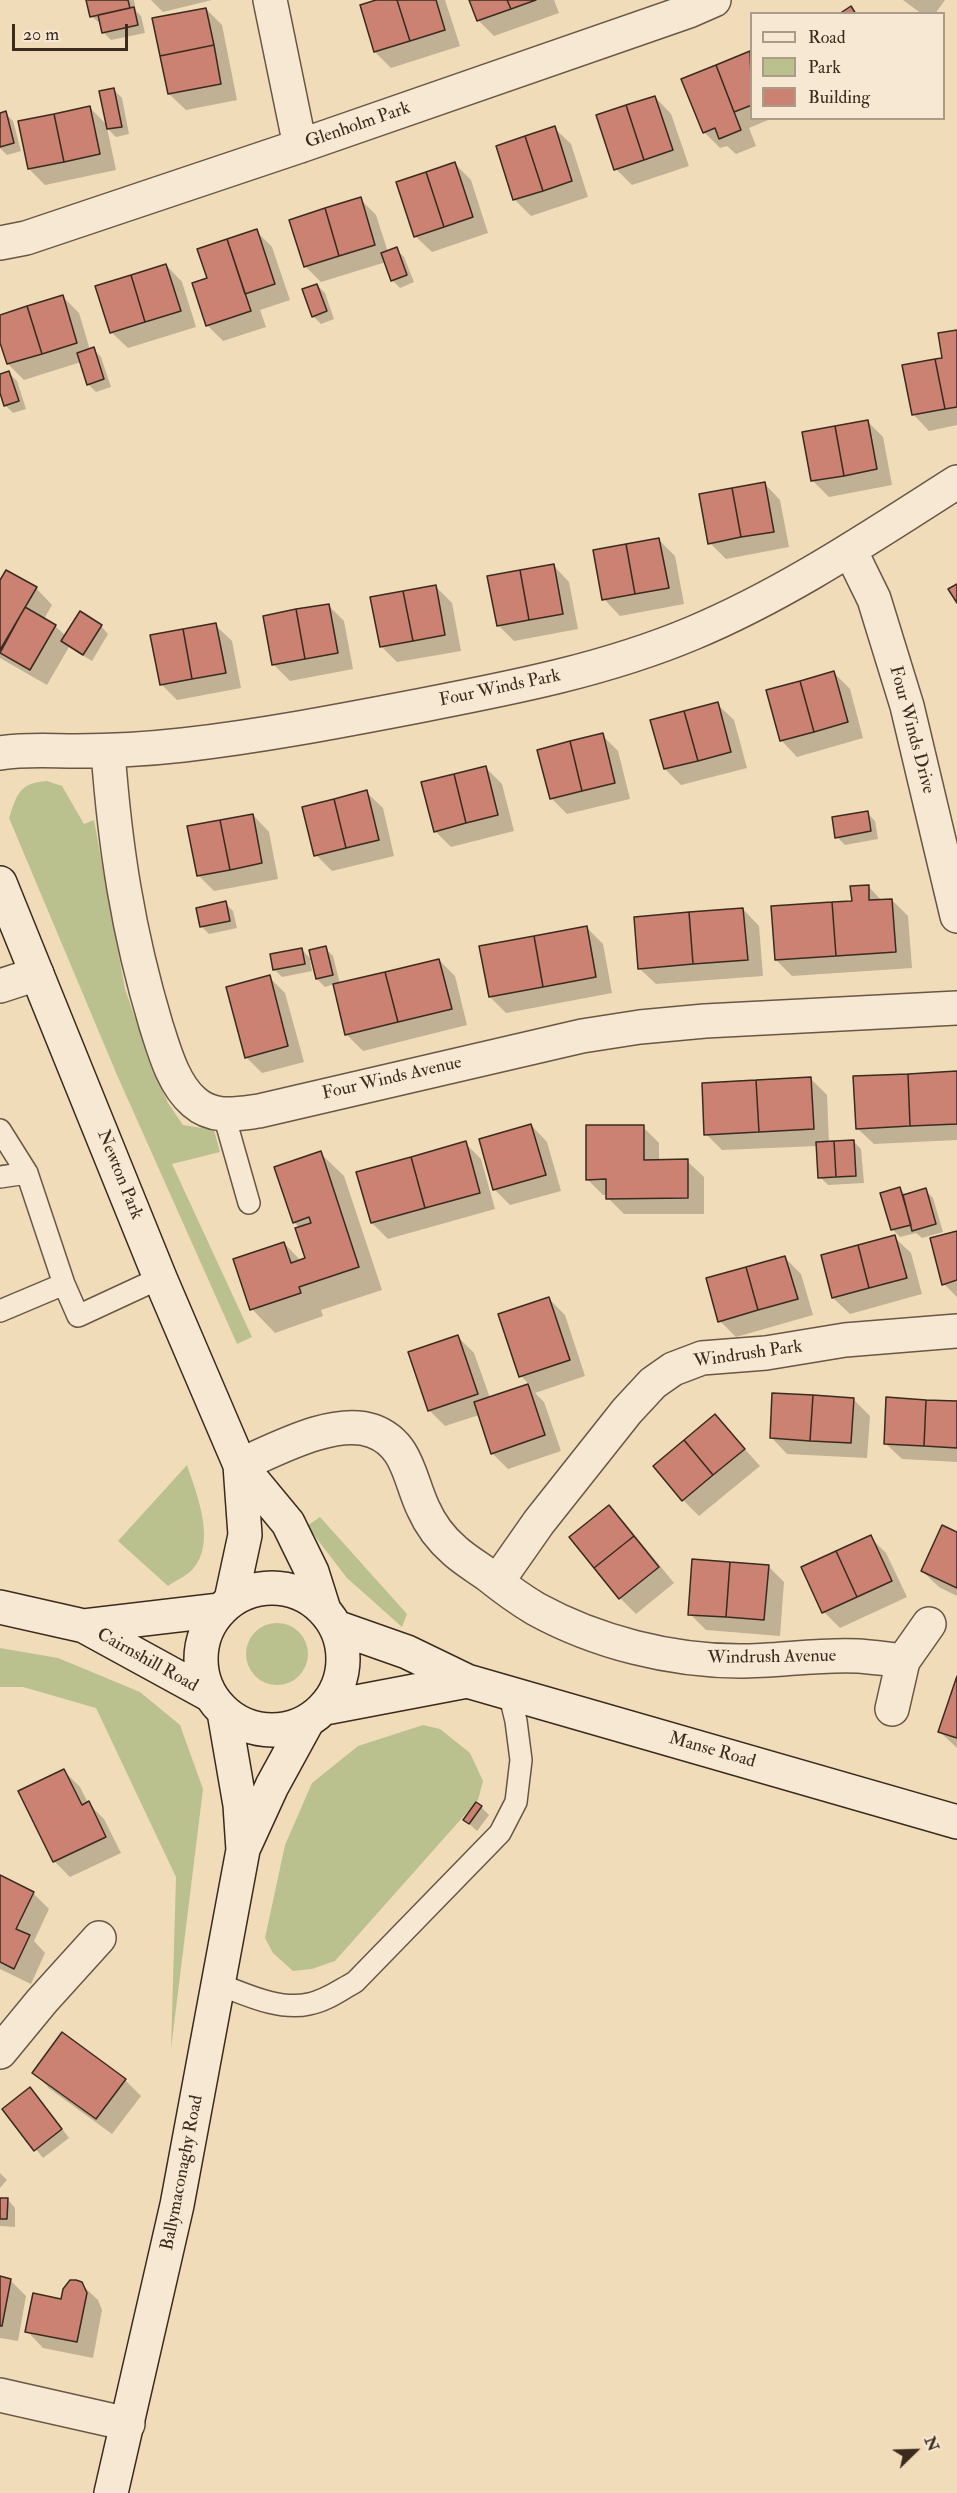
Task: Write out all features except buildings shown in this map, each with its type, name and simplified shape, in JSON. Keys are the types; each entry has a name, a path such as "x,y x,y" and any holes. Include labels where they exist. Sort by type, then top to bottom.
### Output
{"street":[{"path":"270,0 300,146"},
{"name":"Glenholm Park","path":"0,243 26,238 300,146 689,11 714,0"},
{"name":"Four Winds Park","path":"0,753 108,751 180,745 284,731 498,691 575,673 631,656 692,633 743,610 850,550 957,482"},
{"name":"Four Winds Drive","path":"850,550 874,599 907,706 957,916"},
{"name":"Four Winds Avenue","path":"108,751 114,824 124,898 139,969 163,1047 178,1083 192,1102 206,1111 225,1115 259,1111 558,1041 640,1027 705,1021 957,1008"},
{"name":"Newton Park","path":"0,883 160,1278 240,1465 288,1522 312,1572 330,1619"},
{"path":"0,986 37,974"},
{"name":"Windrush Park","path":"497,1582 539,1522 627,1410 653,1383 673,1369 702,1358 766,1353 845,1340 957,1331"},
{"name":"Windrush Avenue","path":"240,1465 322,1432 349,1428 373,1431 391,1442 406,1458 422,1506 434,1528 455,1551 534,1608 565,1624 610,1640 700,1660 740,1661 857,1656 903,1661"},
{"name":"Newton Park","path":"225,1605 244,1535 240,1465"},
{"path":"269,1588 289,1590 308,1597 330,1619 342,1648 343,1669 336,1690 316,1715 287,1729 264,1730 243,1725 217,1704 202,1674 201,1651 207,1629 225,1605 249,1592 269,1588"},
{"name":"Cairnshill Road","path":"84,1626 225,1605"},
{"name":"Cairnshill Road","path":"0,1607 84,1626 217,1704"},
{"name":"Manse Road","path":"330,1619 467,1681 957,1822"},
{"path":"892,1709 903,1661 929,1624"},
{"name":"Manse Road","path":"316,1715 467,1681"},
{"name":"Ballymaconaghy Road","path":"217,1704 240,1805 243,1850"},
{"name":"Ballymaconaghy Road","path":"111,2493 177,2205 243,1850 272,1786 316,1715"},
{"path":"0,2052 99,1938"},
{"path":"0,2395 128,2424"}],"lane":[{"path":"225,1115 249,1203"},
{"path":"0,1130 27,1173 64,1284 78,1316 160,1278"},
{"path":"0,1177 27,1173"},
{"path":"0,1311 64,1284"},
{"path":"218,1984 251,1996 290,2006 309,2004 331,1996 355,1982 387,1950 500,1833 516,1802 520,1760 516,1720 509,1692"}],"green space":[{"path":"47,781 62,786 84,824 94,820 125,989 168,1103 183,1125 214,1130 220,1152 172,1164 252,1337 237,1344 117,1075 9,818 20,791 30,784"},
{"path":"187,1465 203,1519 203,1546 192,1570 168,1586 118,1541"},
{"path":"320,1517 407,1614 402,1627 347,1578 307,1526"},
{"path":"277,1623 294,1628 299,1632 303,1637 308,1654 303,1671 299,1676 294,1680 277,1685 260,1680 255,1676 251,1671 246,1654 251,1637 255,1632 260,1628"},
{"path":"0,1648 58,1658 140,1692 180,1725 203,1789 171,2049 176,1877 96,1708 23,1687 0,1687"},
{"path":"423,1725 440,1729 470,1753 483,1781 478,1800 335,1961 312,1969 293,1971 273,1953 265,1938 285,1845 312,1783 358,1746"}]}
